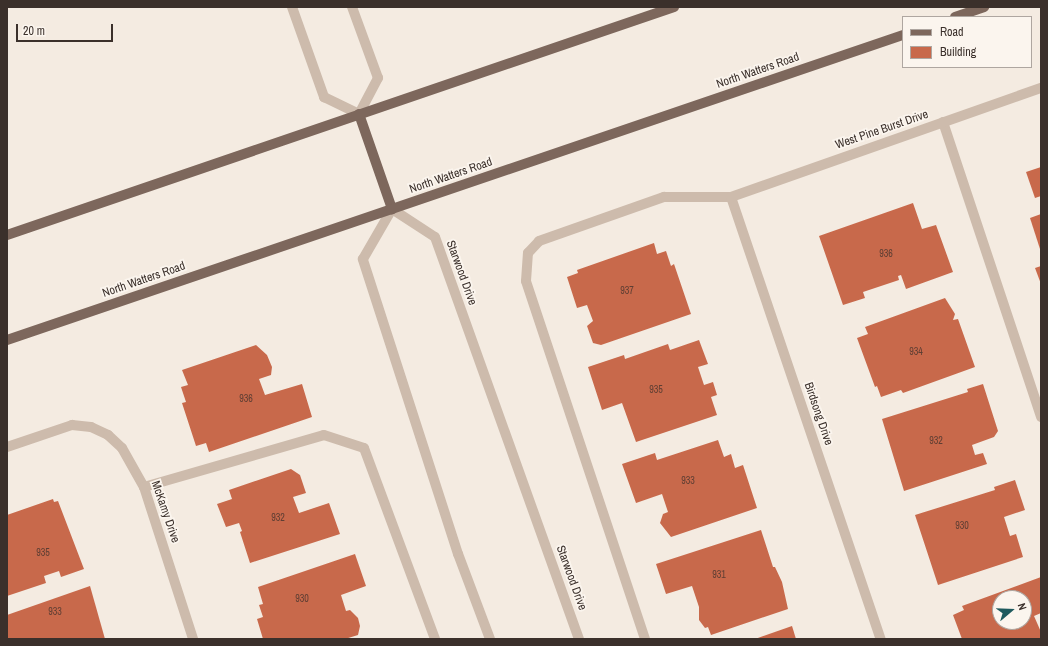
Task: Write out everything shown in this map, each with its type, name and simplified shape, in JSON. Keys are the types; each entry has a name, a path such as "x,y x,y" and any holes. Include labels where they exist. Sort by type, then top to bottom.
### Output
{"main road":[{"path":"7,235 674,7"},
{"path":"958,16 984,7"},
{"name":"North Watters Road","path":"7,340 902,35"},
{"path":"359,114 392,209"}],"street":[{"path":"292,7 324,97 359,114 378,78 352,7"},
{"name":"West Pine Burst Drive","path":"644,639 526,281 528,253 539,241 664,197 731,197 1041,88"},
{"path":"943,122 1041,417"},
{"name":"Birdsong Drive","path":"731,197 881,639"},
{"path":"392,209 363,259 458,554 490,639"},
{"name":"Starwood Drive","path":"392,209 435,237 579,639"},
{"name":"McKamy Drive","path":"7,447 72,425 91,427 108,435 122,448 144,487 193,639"},
{"path":"144,487 324,435 364,448 435,639"}],"building":[{"path":"1041,167 1041,196 1035,198 1026,172"},
{"path":"913,203 922,229 936,225 953,272 906,289 901,275 898,276 899,280 863,292 865,298 843,305 819,236"},
{"path":"1041,214 1041,249 1040,249 1030,218"},
{"path":"654,243 657,254 666,251 671,266 674,264 691,314 601,345 593,343 587,326 593,321 587,305 577,308 567,277 578,273 577,270"},
{"path":"1041,266 1041,284 1035,268"},
{"path":"945,298 955,314 953,320 958,319 975,367 903,393 901,390 881,397 877,386 875,387 857,338 868,334 865,327"},
{"path":"699,340 708,364 698,367 704,385 713,382 717,395 711,397 717,415 636,442 622,403 602,410 588,367 624,355 625,359 668,344 670,350"},
{"path":"256,345 267,355 272,367 271,375 259,379 265,395 302,384 312,417 209,452 206,443 196,446 182,403 186,402 181,387 188,385 182,370"},
{"path":"983,384 998,431 994,437 972,445 975,455 983,453 987,464 904,491 882,419 968,392 967,389"},
{"path":"718,440 724,457 731,454 735,468 743,465 757,508 671,537 660,523 663,514 668,512 662,494 636,503 622,464 655,453 657,460"},
{"path":"291,469 300,475 306,493 293,497 299,513 329,503 340,534 250,563 240,532 242,531 239,523 226,527 217,504 232,499 229,490"},
{"path":"1015,480 1025,510 1004,517 1010,536 1016,534 1023,557 938,585 915,515 995,490 994,487"},
{"path":"53,499 54,502 58,501 84,569 61,577 59,571 44,576 46,583 7,596 7,515"},
{"path":"761,530 773,567 775,567 782,582 788,609 711,635 708,627 705,628 699,620 699,607 692,586 666,594 656,564"},
{"path":"355,554 366,586 341,595 346,611 350,610 358,618 360,626 358,635 345,639 263,639 257,619 263,617 259,605 263,604 258,587"},
{"path":"1041,577 1041,613 1034,616 1041,632 1041,639 962,639 953,615 964,610 962,606 992,595 992,630 1032,630 1032,590 1006,590"},
{"path":"90,586 105,639 7,639 7,615"},
{"path":"792,626 796,639 755,639"}]}
